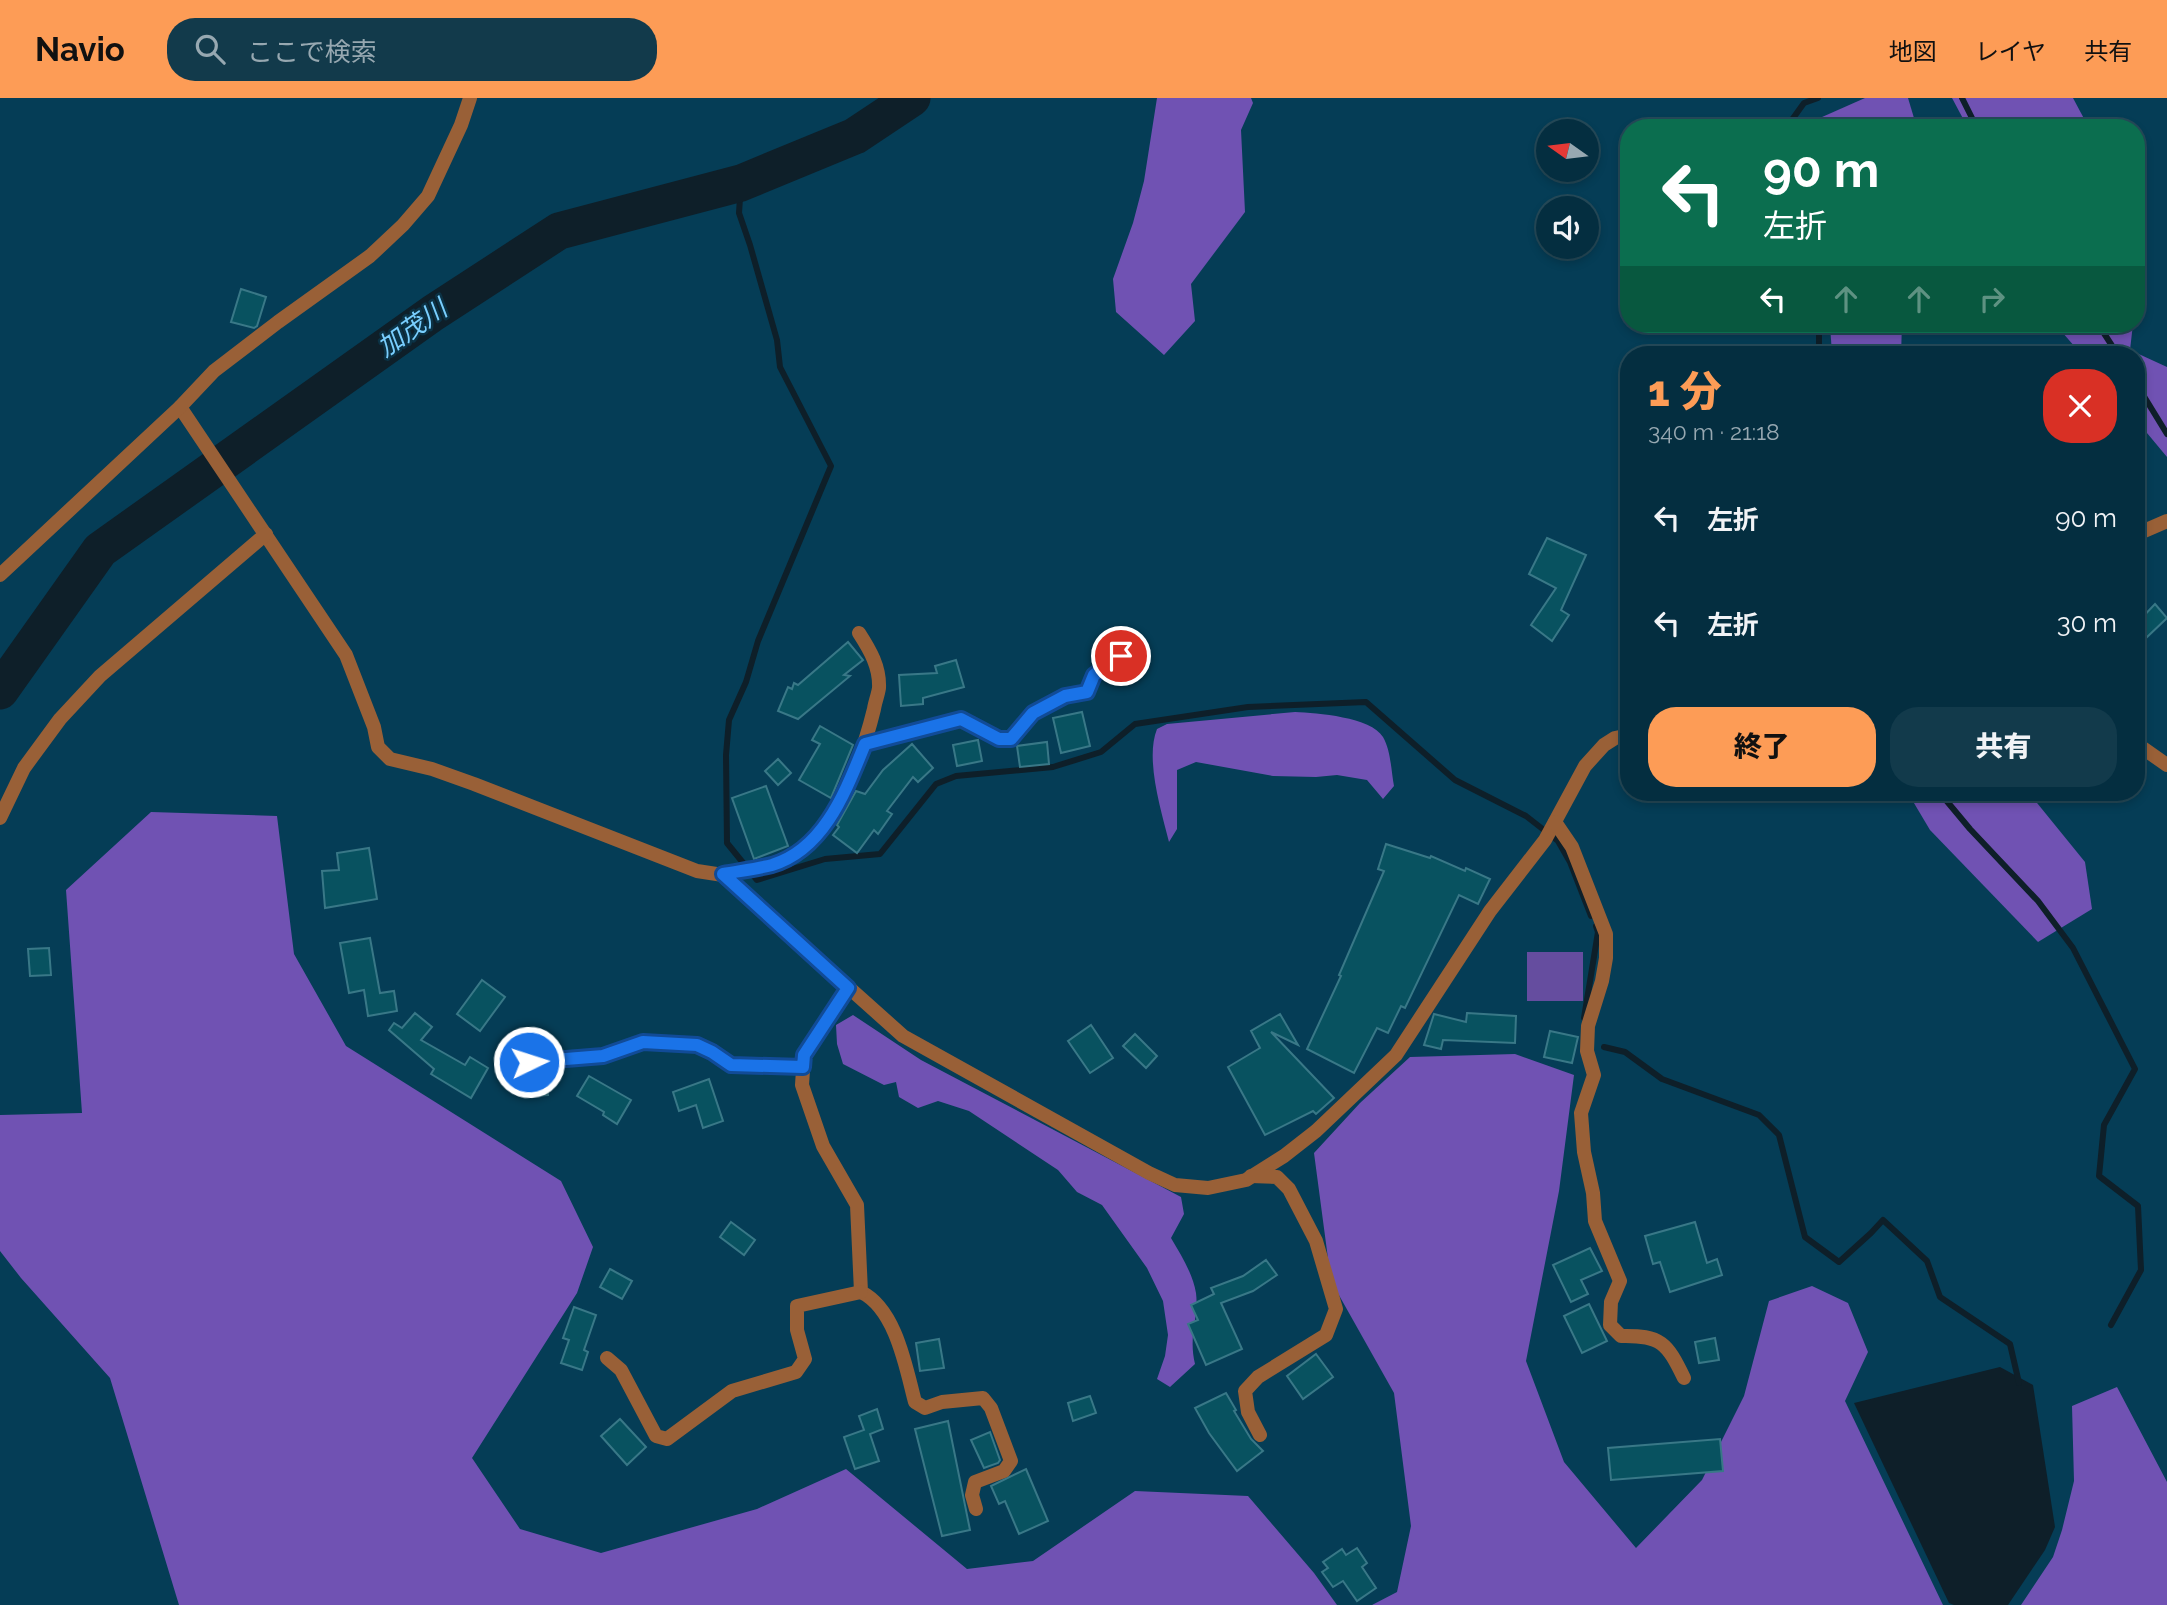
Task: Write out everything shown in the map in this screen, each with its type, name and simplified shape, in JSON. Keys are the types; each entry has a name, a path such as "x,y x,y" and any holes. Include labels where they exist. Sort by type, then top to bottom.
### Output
{"street":[{"path":"0,575 180,407 214,371 370,256 403,225 428,196 461,125 470,98"},
{"path":"180,407 346,655 374,727 378,747 390,759 432,769 474,784 697,871 723,874 774,864 801,850 815,839 845,793 865,744 879,688 874,656 859,633"},
{"path":"2145,531 2167,521"},
{"path":"0,818 23,768 60,719 100,676 266,534"},
{"path":"865,744 961,719 999,739 1011,739 1033,713 1065,696 1087,692 1094,675 1121,656"},
{"path":"723,874 903,1036 1149,1173 1175,1185 1208,1188 1246,1180 1284,1156 1316,1131 1396,1055 1490,911 1550,830 1585,766 1604,745 1620,737"},
{"path":"2145,750 2167,765"},
{"path":"1550,830 1572,846 1606,934 1602,981 1588,1027 1587,1051 1594,1075 1581,1113 1595,1221 1620,1281 1611,1302 1609,1325 1621,1336 1647,1335 1670,1349 1684,1378"},
{"path":"848,988 804,1055 803,1085 824,1146 858,1205 861,1292"},
{"path":"516,1057 529,1062 603,1056 643,1042 697,1045 731,1065 803,1067"},
{"path":"1251,1176 1277,1177 1289,1189 1316,1241 1336,1309 1326,1335 1258,1377 1245,1391 1248,1412 1260,1435"},
{"path":"607,1358 621,1370 656,1436 667,1439 732,1391 796,1372 805,1359 797,1330 797,1306 861,1292 870,1296 892,1325 915,1402 925,1408 942,1402 983,1398 991,1408 1011,1461 1004,1471 975,1482 972,1495 976,1509"}],"shaded area":[{"path":"1157,98 1251,98 1253,103 1241,130 1245,212 1191,284 1195,321 1164,355 1116,312 1113,279 1133,223 1144,181"},
{"path":"1865,98 1908,98 1914,119 1818,119"},
{"path":"1952,98 2073,98 2084,119 1963,119"},
{"path":"1831,333 1902,333 1901,346 1831,346"},
{"path":"2063,333 2132,333 2130,346 2074,346"},
{"path":"2145,357 2167,367 2167,457 2145,431"},
{"path":"1295,712 1343,717 1377,730 1388,748 1394,786 1383,799 1367,780 1337,775 1273,776 1196,762 1177,770 1177,829 1169,842 1153,770 1157,729 1167,724"},
{"path":"1913,801 2035,801 2085,862 2092,909 2038,942 1930,830"},
{"path":"151,812 277,816 294,954 346,1046 561,1181 593,1247 577,1293 472,1458 520,1529 601,1553 757,1509 846,1469 967,1569 1033,1561 1135,1491 1248,1496 1314,1573 1337,1605 179,1605 110,1378 0,1251 0,1115 82,1113 66,890"},
{"path":"1527,952 1583,952 1583,1001 1527,1001"},
{"path":"853,1015 921,1060 1181,1197 1184,1214 1171,1238 1183,1258 1196,1293 1193,1344 1195,1364 1170,1387 1157,1379 1165,1356 1168,1335 1163,1301 1147,1268 1102,1205 1077,1192 1058,1170 969,1111 938,1101 918,1108 899,1097 896,1082 884,1085 843,1064 837,1044 836,1025"},
{"path":"1515,1054 1574,1075 1559,1191 1526,1361 1564,1462 1636,1548 1702,1480 1744,1396 1769,1301 1812,1286 1848,1303 1868,1352 1845,1401 1943,1605 1372,1605 1397,1592 1411,1526 1394,1393 1331,1281 1314,1153 1360,1103 1410,1057"},
{"path":"2117,1387 2167,1482 2167,1605 2021,1605 2053,1557 2062,1530 2074,1481 2072,1406"}],"water":[{"path":"2000,1367 2033,1385 2055,1527 2045,1550 2008,1605 1954,1605 1949,1603 1854,1403"}],"building":[{"path":"241,289 266,297 254,328 231,322"},
{"path":"1547,538 1586,555 1561,610 1569,615 1552,641 1531,625 1556,588 1529,574"},
{"path":"2155,604 2167,618 2146,638 2145,637 2145,615"},
{"path":"848,642 863,660 844,675 850,676 798,719 778,711 788,687 792,689 794,683 798,685"},
{"path":"956,660 964,687 923,698 923,704 901,706 899,675 937,673 935,666"},
{"path":"1082,712 1090,746 1061,753 1053,718"},
{"path":"820,726 853,745 831,798 799,780 820,744 812,740"},
{"path":"978,740 982,761 957,766 953,745"},
{"path":"1047,742 1049,764 1020,767 1017,746"},
{"path":"912,744 933,768 918,782 913,777 887,811 892,814 878,834 874,830 857,853 833,835 839,827 837,825 856,791 865,794 883,770"},
{"path":"778,759 791,773 778,785 765,771"},
{"path":"766,786 788,846 754,859 732,798"},
{"path":"1386,844 1430,858 1431,856 1490,879 1478,904 1459,895 1405,1008 1401,1006 1388,1033 1377,1028 1354,1073 1307,1049 1341,976 1339,975 1384,871 1378,869"},
{"path":"369,848 377,899 325,908 322,871 339,870 337,853"},
{"path":"370,938 380,993 394,991 397,1011 368,1016 364,990 349,993 340,943"},
{"path":"49,948 51,975 30,976 28,949"},
{"path":"482,980 505,997 480,1031 457,1014"},
{"path":"415,1013 432,1027 421,1040 465,1065 470,1057 488,1068 471,1098 431,1074 434,1069 389,1030 394,1023 402,1028"},
{"path":"1467,1013 1516,1016 1515,1043 1443,1040 1441,1049 1424,1045 1434,1014 1466,1022"},
{"path":"1280,1014 1298,1045 1271,1032 1334,1098 1316,1114 1313,1111 1265,1135 1228,1067 1260,1048 1251,1031"},
{"path":"1091,1025 1113,1058 1090,1073 1068,1041"},
{"path":"1550,1031 1578,1037 1572,1063 1544,1057"},
{"path":"1135,1034 1157,1056 1146,1068 1123,1046"},
{"path":"547,1071 548,1095 531,1096 530,1072"},
{"path":"589,1076 631,1100 617,1124 603,1115 604,1112 577,1096"},
{"path":"709,1079 723,1121 703,1128 696,1105 679,1111 673,1092"},
{"path":"731,1222 755,1240 744,1255 720,1237"},
{"path":"1695,1222 1707,1263 1717,1259 1722,1275 1670,1292 1660,1262 1653,1264 1645,1236"},
{"path":"1590,1248 1602,1271 1581,1280 1588,1294 1571,1302 1553,1265"},
{"path":"1266,1260 1277,1275 1253,1291 1221,1303 1242,1349 1206,1365 1188,1324 1198,1320 1191,1305 1214,1294 1211,1288 1243,1276"},
{"path":"610,1269 632,1281 622,1299 600,1287"},
{"path":"1589,1304 1607,1341 1582,1353 1564,1316"},
{"path":"574,1307 596,1315 584,1350 588,1352 582,1370 561,1363 569,1340 563,1338"},
{"path":"1715,1338 1719,1360 1699,1363 1695,1342"},
{"path":"939,1339 944,1368 920,1371 916,1343"},
{"path":"1316,1354 1333,1377 1303,1399 1287,1376"},
{"path":"1226,1393 1251,1439 1263,1451 1237,1471 1209,1433 1195,1408"},
{"path":"1090,1396 1096,1413 1073,1421 1068,1403"},
{"path":"877,1409 883,1429 870,1434 879,1461 855,1469 844,1437 864,1430 859,1416"},
{"path":"620,1419 646,1447 627,1465 601,1436"},
{"path":"948,1421 970,1530 942,1536 915,1429"},
{"path":"990,1432 1000,1460 984,1468 971,1440"},
{"path":"1720,1439 1723,1471 1611,1480 1608,1448"},
{"path":"1026,1469 1048,1521 1019,1534 1005,1501 999,1504 991,1486"},
{"path":"1357,1548 1367,1563 1362,1567 1376,1588 1357,1601 1343,1581 1333,1587 1322,1572 1328,1568 1323,1562 1342,1549 1346,1555"}],"waterway":[{"name":"加茂川","path":"0,691 100,550 433,313 559,231 741,183 855,136 912,98"},
{"path":"1792,119 1804,103 1818,98"},
{"path":"1962,98 1972,119"},
{"path":"741,183 739,213 777,340 780,367 831,466 758,641 746,682 729,720 726,755 727,843 757,880 825,859 880,854 936,784 956,776 1053,767 1101,752 1135,724 1248,707 1366,702 1455,780 1526,816 1558,841 1570,862 1591,916"},
{"path":"1819,333 1819,346"},
{"path":"2104,333 2112,346"},
{"path":"2145,398 2167,434"},
{"path":"1947,801 2038,901 2073,948 2135,1069 2104,1125 2099,1176 2138,1206 2141,1270 2111,1325"},
{"path":"1584,1018 1598,932 1596,926"},
{"path":"1604,1047 1625,1052 1662,1079 1759,1115 1779,1135 1805,1237 1839,1262 1883,1220 1927,1261 1940,1297 2010,1344 2019,1383"}],"route":[{"path":"529,1062 603,1056 643,1042 697,1045 731,1065 803,1067 804,1055 848,988 723,874 774,864 801,850 815,839 845,793 865,744 961,719 974,723 984,732 999,739 1011,739 1033,713 1065,696 1087,692 1094,675 1121,656"}]}
